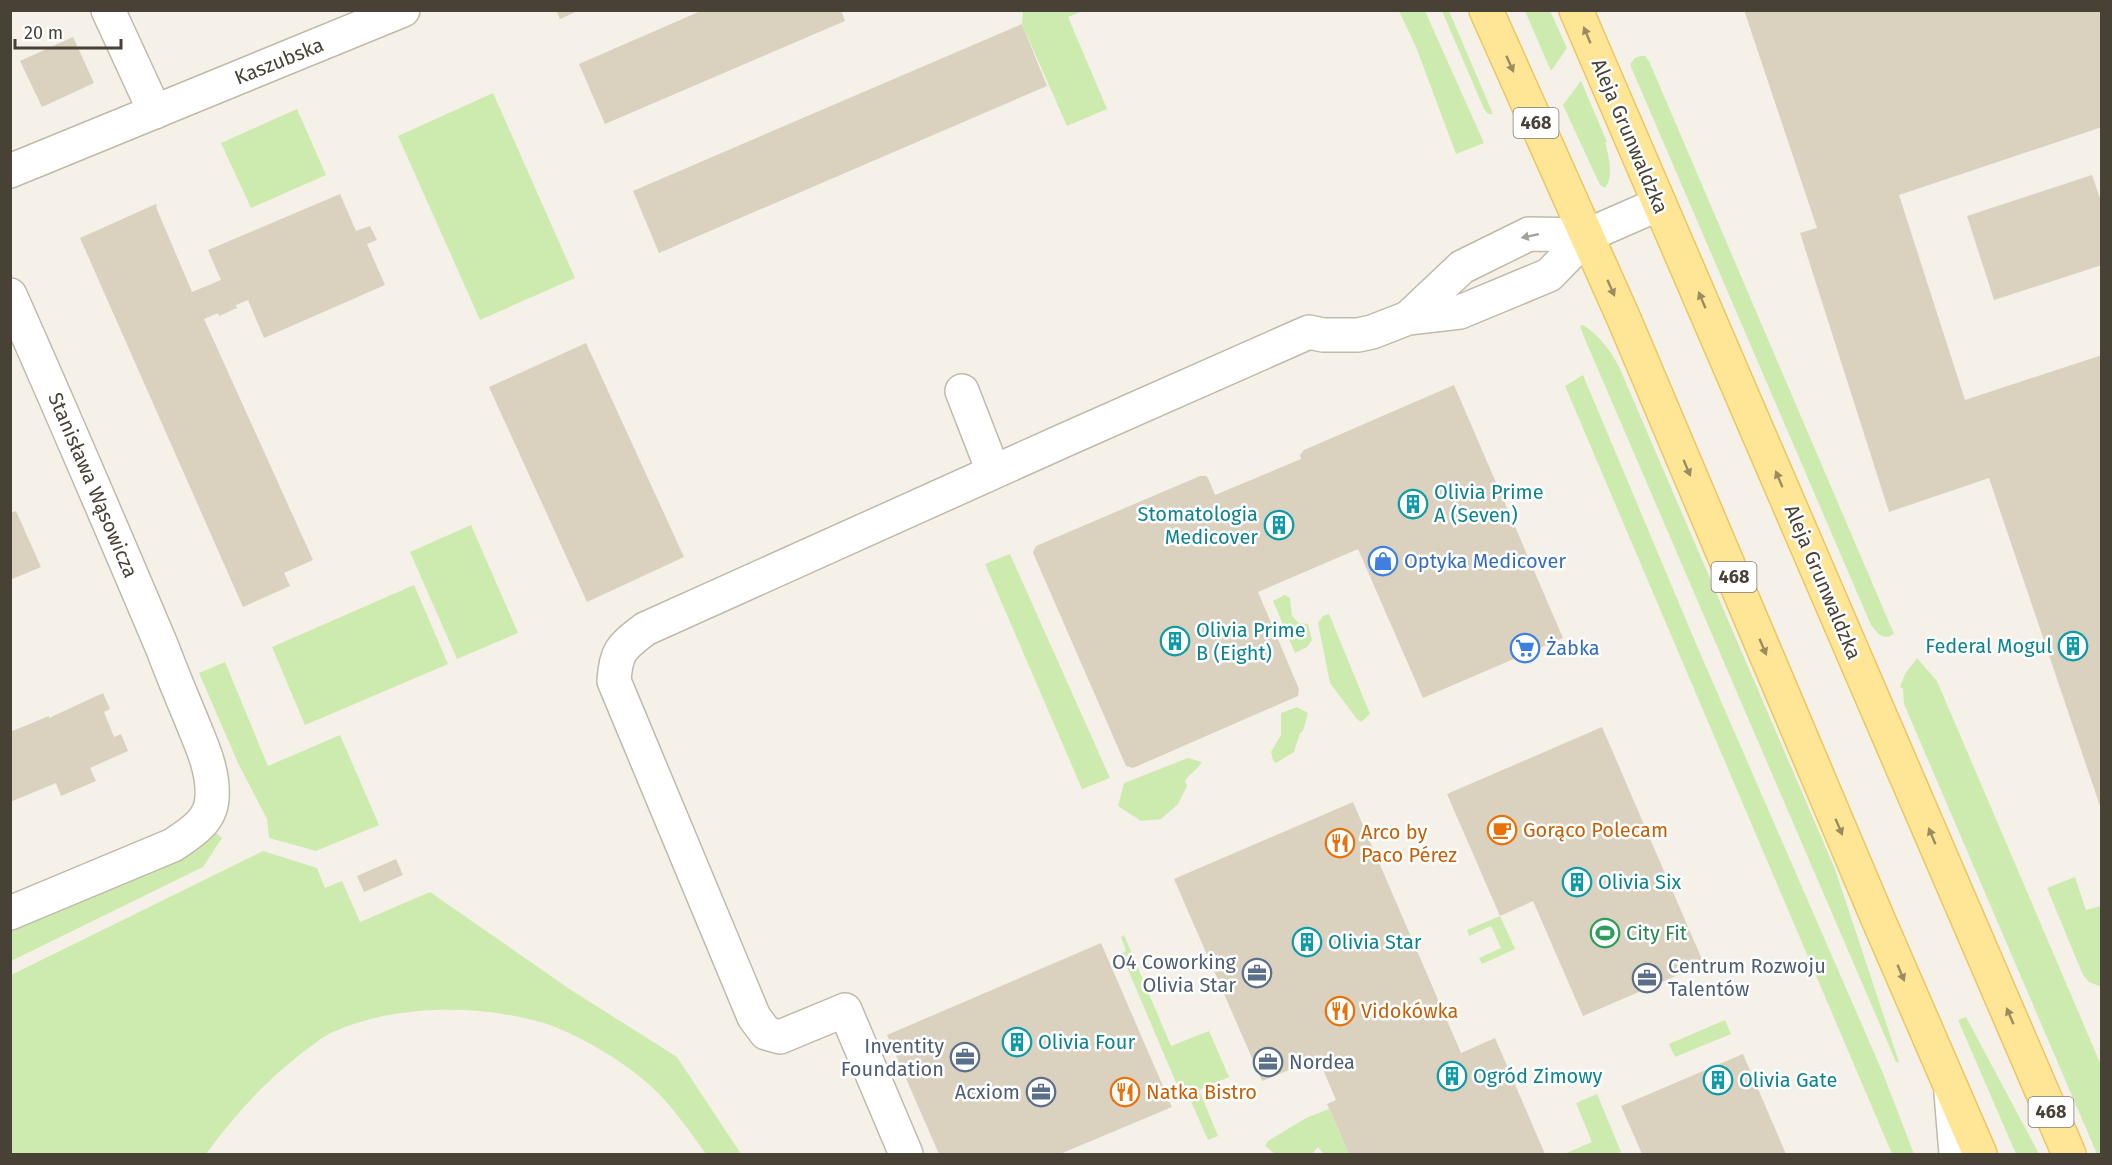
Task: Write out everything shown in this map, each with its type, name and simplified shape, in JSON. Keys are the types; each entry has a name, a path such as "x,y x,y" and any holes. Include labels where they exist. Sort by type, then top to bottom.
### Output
{"main road":[{"name":"468","path":"1486,10 1588,235 1980,1155"},
{"name":"Aleja Grunwaldzka","path":"1576,10 2069,1155"}],"street":[{"path":"108,10 155,112"},
{"name":"Kaszubska","path":"10,171 403,10"},
{"path":"906,1155 845,1010 780,1037 766,1033 754,1017 614,681 615,660 624,645 645,629 993,471 1309,332 1323,335 1358,335 1408,318 1460,312 1549,275 1588,235 1659,204"},
{"path":"1408,318 1462,267 1529,234 1588,235"},
{"name":"Stanisława Wąsowicza","path":"10,295 82,456 173,676 207,759 212,785 212,801 206,818 193,832 173,844 10,913"},
{"path":"962,392 993,471"},
{"path":"1950,1088 1956,1155"}],"green space":[{"path":"1023,11 1083,11 1068,17 1107,109 1067,126 1022,24"},
{"path":"1399,11 1425,11 1484,143 1456,154 1416,47"},
{"path":"1442,11 1449,11 1493,114 1488,114 1484,109"},
{"path":"1525,11 1550,11 1567,48 1551,71"},
{"path":"1645,56 1649,61 1894,634 1890,636 1881,636 1871,625 1631,67 1630,64 1635,58"},
{"path":"1581,81 1607,142 1605,143 1610,172 1605,188 1600,185 1563,105"},
{"path":"493,93 575,278 480,320 398,136"},
{"path":"297,109 326,175 251,208 221,143"},
{"path":"1583,325 1604,344 1620,369 1835,869 1899,1062 1896,1062 1584,337 1580,326"},
{"path":"1583,375 1697,646 1882,1071 1914,1154 1892,1154 1565,386"},
{"path":"471,525 518,633 457,659 410,552"},
{"path":"1010,554 1110,778 1082,789 985,564"},
{"path":"414,585 448,664 305,725 272,647"},
{"path":"1285,595 1290,598 1292,616 1299,623 1308,624 1312,640 1307,647 1295,653 1273,601"},
{"path":"1329,614 1370,714 1361,722 1330,683 1318,623 1323,616"},
{"path":"1917,658 1937,681 2101,1065 2101,1154 2097,1154 1904,704 1903,689 1900,687 1905,674"},
{"path":"225,662 268,766 340,735 379,825 316,851 269,838 267,819 238,763 199,673"},
{"path":"1297,707 1308,713 1303,731 1300,733 1294,752 1276,763 1271,752 1281,735 1281,713"},
{"path":"1188,758 1202,762 1185,781 1187,786 1178,804 1161,819 1141,821 1118,806 1124,783"},
{"path":"215,832 222,838 203,867 11,961 11,925"},
{"path":"263,851 317,868 325,888 342,881 360,922 430,892 571,990 677,1057 741,1154 706,1154 670,1106 654,1089 611,1056 572,1034 522,1017 467,1010 439,1010 383,1016 327,1035 295,1058 267,1083 241,1110 206,1154 11,1154 11,975"},
{"path":"2075,877 2086,910 2101,906 2102,986 2089,982 2083,975 2047,888"},
{"path":"1500,916 1515,949 1482,964 1479,958 1501,948 1491,926 1469,936 1467,930"},
{"path":"1124,935 1171,1046 1209,1031 1229,1077 1199,1090 1218,1136 1208,1140 1189,1097 1183,1099 1121,953 1126,951 1121,937"},
{"path":"1966,1017 2039,1154 2016,1154 1958,1020"},
{"path":"1725,1020 1731,1034 1675,1057 1669,1044"},
{"path":"1597,1094 1621,1152 1564,1154 1592,1142 1576,1103"},
{"path":"1329,1109 1349,1154 1324,1154 1318,1147 1312,1154 1275,1154 1265,1146 1268,1141 1306,1118"}],"building":[{"path":"556,10 580,10 560,19"},
{"path":"703,10 841,10 845,21 605,124 579,64"},
{"path":"1744,10 2102,10 2102,127 1899,195 1965,400 2102,355 2102,812 1989,478 1889,512 1800,233 1817,228"},
{"path":"1022,24 1047,86 659,253 633,191"},
{"path":"73,37 94,83 42,107 20,61"},
{"path":"2092,175 2102,204 2102,265 1994,300 1967,216"},
{"path":"340,194 356,231 370,226 377,240 367,244 385,285 264,338 248,300 219,316 218,313 204,319 313,560 284,573 290,586 243,607 80,238 156,204 192,292 221,280 208,250"},
{"path":"586,343 684,557 587,602 489,387"},
{"path":"1454,385 1563,638 1423,698 1358,549 1258,592 1299,689 1298,696 1133,768 1126,766 1034,555 1036,546 1200,476 1208,478 1215,495 1301,459 1300,455 1304,450"},
{"path":"16,511 41,567 10,580 10,513"},
{"path":"103,693 110,709 104,712 114,737 121,734 128,751 90,768 96,781 61,796 56,783 10,802 10,732 49,716 49,718"},
{"name":"Olivia Six","path":"1602,727 1704,964 1583,1016 1533,901 1500,916 1447,794"},
{"name":"Olivia Star","path":"1353,802 1461,1053 1495,1038 1545,1154 1349,1154 1327,1104 1336,1100 1318,1058 1262,1081 1174,879"},
{"path":"396,859 403,875 364,892 357,876"},
{"name":"Olivia Four","path":"1101,943 1172,1107 1060,1154 939,1154 887,1035"},
{"name":"Olivia Gate","path":"1743,1054 1786,1154 1642,1154 1621,1106"}],"place":[{"name":"Olivia Prime A (Seven)","path":"1413,504"},
{"name":"Stomatologia Medicover","path":"1279,525"},
{"name":"Optyka Medicover","path":"1383,561"},
{"name":"Olivia Prime B (Eight)","path":"1175,641"},
{"name":"Federal Mogul","path":"2073,646"},
{"name":"Żabka","path":"1525,648"},
{"name":"Gorąco Polecam","path":"1502,830"},
{"name":"Arco by Paco Pérez","path":"1340,843"},
{"name":"Olivia Six","path":"1577,882"},
{"name":"City Fit","path":"1605,933"},
{"name":"Olivia Star","path":"1307,942"},
{"name":"O4 Coworking Olivia Star","path":"1257,973"},
{"name":"Centrum Rozwoju Talentów","path":"1647,978"},
{"name":"Vidokówka","path":"1340,1011"},
{"name":"Olivia Four","path":"1017,1042"},
{"name":"Inventity Foundation","path":"965,1057"},
{"name":"Nordea","path":"1268,1062"},
{"name":"Ogród Zimowy","path":"1452,1076"},
{"name":"Olivia Gate","path":"1718,1080"},
{"name":"Acxiom","path":"1041,1092"},
{"name":"Natka Bistro","path":"1125,1092"}]}
